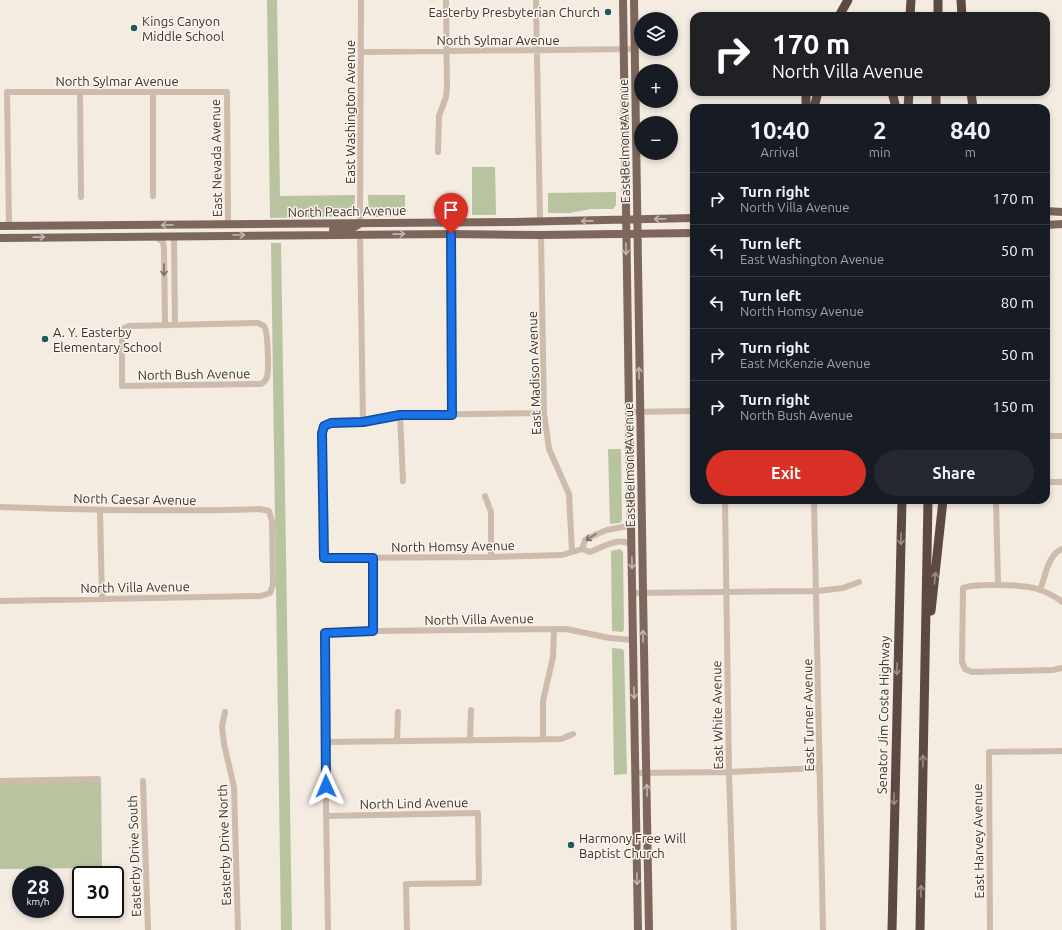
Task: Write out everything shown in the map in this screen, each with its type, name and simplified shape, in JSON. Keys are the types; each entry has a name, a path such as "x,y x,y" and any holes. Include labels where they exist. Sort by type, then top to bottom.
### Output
{"highway":[{"path":"842,12 848,0"},
{"path":"910,12 911,0"},
{"path":"938,0 938,12"},
{"path":"961,0 962,12"},
{"name":"Senator Jim Costa Highway","path":"892,930 902,504"},
{"path":"920,930 928,504"},
{"path":"925,672 943,504"}],"main road":[{"name":"East Belmont Avenue","path":"623,0 628,412 638,930"},
{"name":"East Belmont Avenue","path":"634,0 634,12"},
{"name":"East Belmont Avenue","path":"635,56 642,592 647,773 649,930"},
{"path":"1050,211 1062,212"},
{"name":"North Peach Avenue","path":"0,226 540,222 690,218"},
{"path":"1050,224 1062,219"},
{"path":"451,234 457,229 500,227 513,222"},
{"path":"314,235 326,230 354,228 360,223"},
{"path":"174,236 177,232 182,231 221,229 228,224"},
{"path":"1050,224 1062,224"},
{"name":"North Peach Avenue","path":"0,238 451,234 541,235 690,232"}],"street":[{"name":"East Washington Avenue","path":"360,223 361,0"},
{"path":"438,152 439,116 448,87 446,0"},
{"path":"536,0 540,222"},
{"name":"North Sylmar Avenue","path":"361,52 634,49"},
{"name":"North Sylmar Avenue","path":"9,226 7,92 226,92"},
{"path":"80,92 81,197"},
{"path":"153,92 153,196"},
{"name":"East Nevada Avenue","path":"226,92 228,224"},
{"path":"451,234 452,415"},
{"path":"360,235 363,422 400,415 544,413"},
{"name":"East Madison Avenue","path":"541,235 544,413 549,449 570,494 572,552"},
{"path":"155,236 163,242 164,248 165,325 175,325 174,236"},
{"name":"North Bush Avenue","path":"165,325 129,326 124,328 122,334 122,386 258,385 264,382 267,375 267,333 264,326 258,323 175,325"},
{"path":"628,412 690,411"},
{"path":"400,415 403,481"},
{"name":"North Homsy Avenue","path":"363,422 331,423 324,426 322,433 324,558 562,555 582,549 590,552 622,541 628,542 631,545"},
{"path":"1050,436 1062,436"},
{"path":"1050,482 1062,482"},
{"path":"485,496 491,512 491,557"},
{"name":"East White Avenue","path":"725,504 729,772 734,930"},
{"name":"East Turner Avenue","path":"814,504 824,930"},
{"path":"996,504 998,585"},
{"name":"North Caesar Avenue","path":"0,507 100,511 197,511 260,509 269,511 272,521 273,585 270,593"},
{"path":"100,511 102,599"},
{"path":"582,549 585,540 590,537 607,530 628,526 631,523"},
{"path":"1040,590 1050,563 1057,551 1062,550"},
{"path":"373,558 373,631"},
{"path":"632,593 817,591 843,588 859,582"},
{"path":"1062,602 1054,596 1033,588 998,585 970,585 963,588 962,662 965,669 972,672 1053,670 1062,668"},
{"name":"North Villa Avenue","path":"0,601 261,596 270,593"},
{"path":"543,739 543,701 553,657 554,629"},
{"name":"North Villa Avenue","path":"325,742 325,633 554,629 579,631 619,640 633,640"},
{"path":"470,740 471,710"},
{"name":"Easterby Drive North","path":"224,712 222,726 224,744 234,787 238,930"},
{"path":"397,741 398,712"},
{"path":"328,930 325,742 561,739 573,734"},
{"name":"East Harvey Avenue","path":"990,930 988,752 1062,751"},
{"path":"635,773 729,772 820,768"},
{"path":"0,781 98,779"},
{"name":"Easterby Drive South","path":"143,780 148,930"},
{"name":"North Lind Avenue","path":"326,816 478,813 479,883 406,884 406,930"}],"green space":[{"path":"267,0 277,0 280,196 355,195 354,211 350,216 270,218"},
{"path":"472,167 495,167 496,215 472,215"},
{"path":"616,192 616,205 613,209 591,209 570,213 548,213 548,193"},
{"path":"368,195 405,195 405,216 373,217 369,215"},
{"path":"271,243 281,243 292,930 281,930"},
{"path":"608,449 621,449 622,520 620,523 610,524"},
{"path":"620,549 623,552 624,630 622,632 612,631 611,551"},
{"path":"612,648 622,649 624,651 627,774 614,775"},
{"path":"101,780 102,866 72,866 72,868 64,868 64,866 12,866 12,869 0,869 0,781"}],"place":[{"name":"Easterby Presbyterian Church","path":"608,12"},
{"name":"Kings Canyon Middle School","path":"134,28"},
{"name":"A. Y. Easterby Elementary School","path":"45,339"},
{"name":"Harmony Free Will Baptist Church","path":"571,845"}],"route":[{"path":"326,786 325,633 373,631 373,558 324,558 322,433 324,426 331,423 355,423 400,415 452,415 451,234"}]}
